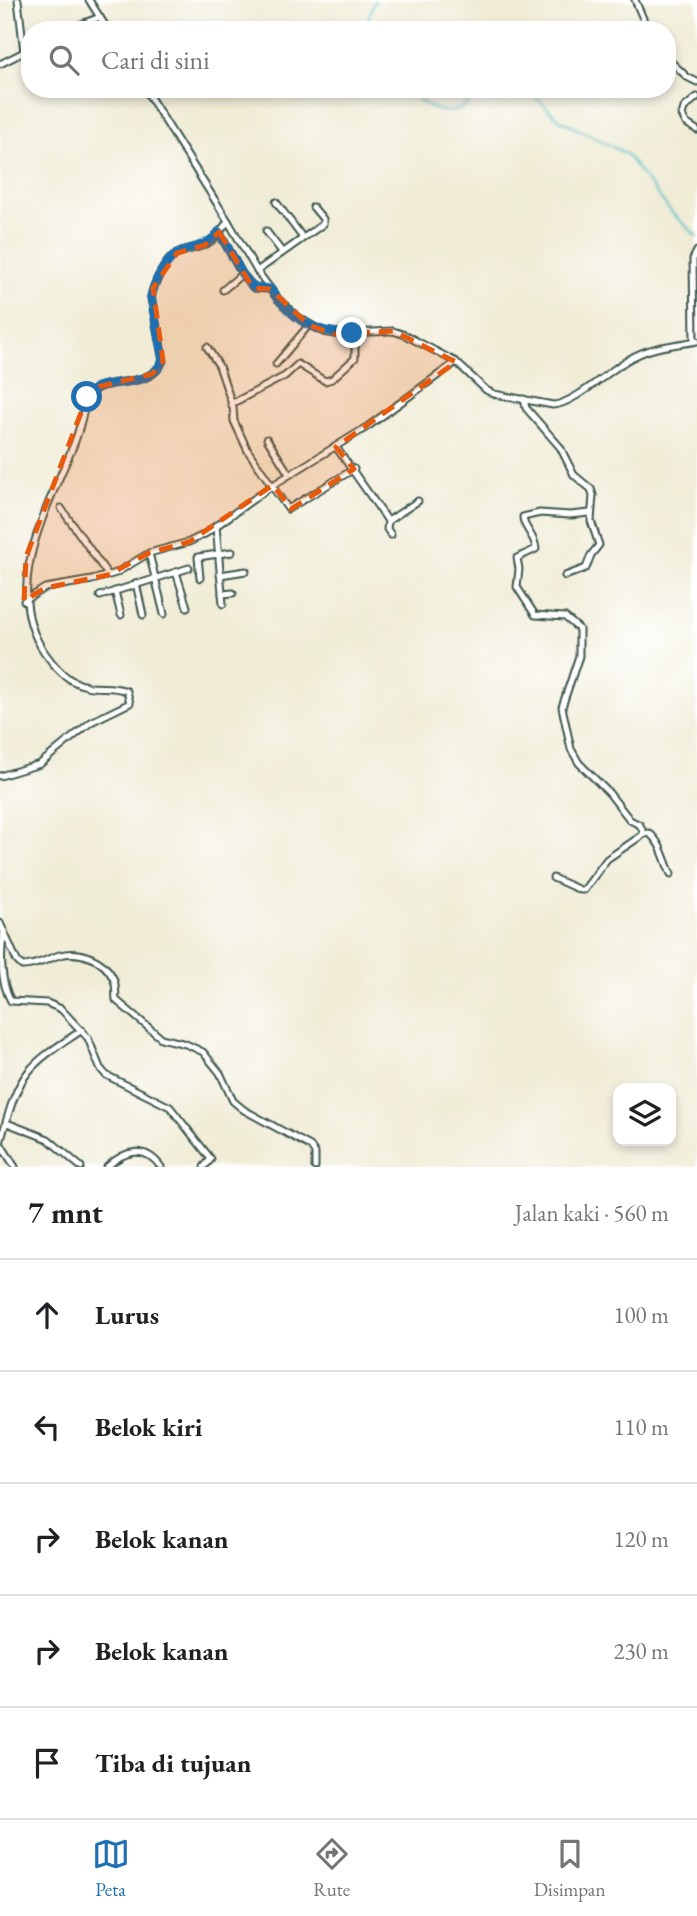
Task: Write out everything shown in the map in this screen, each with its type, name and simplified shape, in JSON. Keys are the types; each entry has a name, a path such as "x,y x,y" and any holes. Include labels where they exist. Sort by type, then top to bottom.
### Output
{"street":[{"path":"18,0 22,21"},
{"path":"89,0 102,21"},
{"path":"635,0 644,21"},
{"path":"90,21 100,17"},
{"path":"0,64 21,53"},
{"path":"676,67 697,82"},
{"path":"697,96 684,108 682,116 686,123 697,130"},
{"path":"151,98 257,271 290,310 323,332 393,331 456,362 486,390 503,397 559,404 649,349 696,341 693,259 697,251"},
{"path":"276,202 303,238"},
{"path":"257,271 324,223 313,207"},
{"path":"0,776 40,764 92,722 130,703 127,691 118,688 92,689 67,677 34,640 24,601 26,557 47,501 75,441 87,397 97,387 135,380 159,369 163,360 151,297 166,265 177,253 205,245 228,220"},
{"path":"266,231 282,252"},
{"path":"219,232 242,274 254,288 270,289"},
{"path":"223,290 242,274"},
{"path":"276,364 309,325"},
{"path":"232,404 285,376 298,364 325,381 332,379 355,358 355,332"},
{"path":"207,347 219,366 232,404 234,421 248,451 286,507 291,509 354,469"},
{"path":"24,601 45,588 108,575 149,553 189,542 289,474 336,447 456,362"},
{"path":"524,399 526,408 560,447 574,475 592,489 590,513 599,541 598,547 591,555 586,568 565,576"},
{"path":"267,439 289,474"},
{"path":"336,447 388,521 387,530 391,535"},
{"path":"388,521 418,501"},
{"path":"61,508 108,575"},
{"path":"590,513 540,513 523,517 524,524 534,537 536,549 517,558 517,587 535,615 565,617 579,629 581,636 576,670 562,707 571,749 579,763 609,793 630,820 640,825 644,834"},
{"path":"216,526 223,604"},
{"path":"200,579 198,557 232,552"},
{"path":"149,553 164,614"},
{"path":"100,596 189,568"},
{"path":"220,575 246,571"},
{"path":"176,572 187,607"},
{"path":"136,583 143,615"},
{"path":"115,591 121,615"},
{"path":"222,594 233,593"},
{"path":"554,878 584,890 607,859 649,832 663,851 671,874"},
{"path":"0,923 22,966 36,966 61,955 73,954 89,956 103,965 115,982 116,1000 161,1038 186,1044 203,1052 220,1073 233,1101 262,1121 310,1146 315,1153 315,1167"},
{"path":"4,931 2,960 7,994 11,1001 54,1005 61,1009 89,1038 100,1068 106,1075 170,1107 211,1159 204,1167"},
{"path":"15,1167 0,1143 9,1111 27,1073 82,1030"},
{"path":"7,1123 48,1139 81,1167"},
{"path":"107,1167 121,1156 140,1153 149,1154 161,1167"}],"highlighted area":[{"path":"219,232 253,288 270,289 309,325 334,334 393,331 456,362 336,447 354,469 291,509 273,485 189,542 149,553 108,575 45,588 24,601 26,557 87,397 97,387 152,374 163,361 153,288 177,253 205,245"}],"waterway":[{"path":"370,21 368,19 375,0"},
{"path":"417,98 435,109 445,111 455,111 463,107 470,98"},
{"path":"537,98 560,120 625,153 672,213 697,236"}],"route":[{"path":"87,397 97,387 142,378 159,369 163,360 151,297 153,288 170,259 177,253 205,245 219,232 242,274 254,288 270,289 298,317 323,332 352,333"}]}
